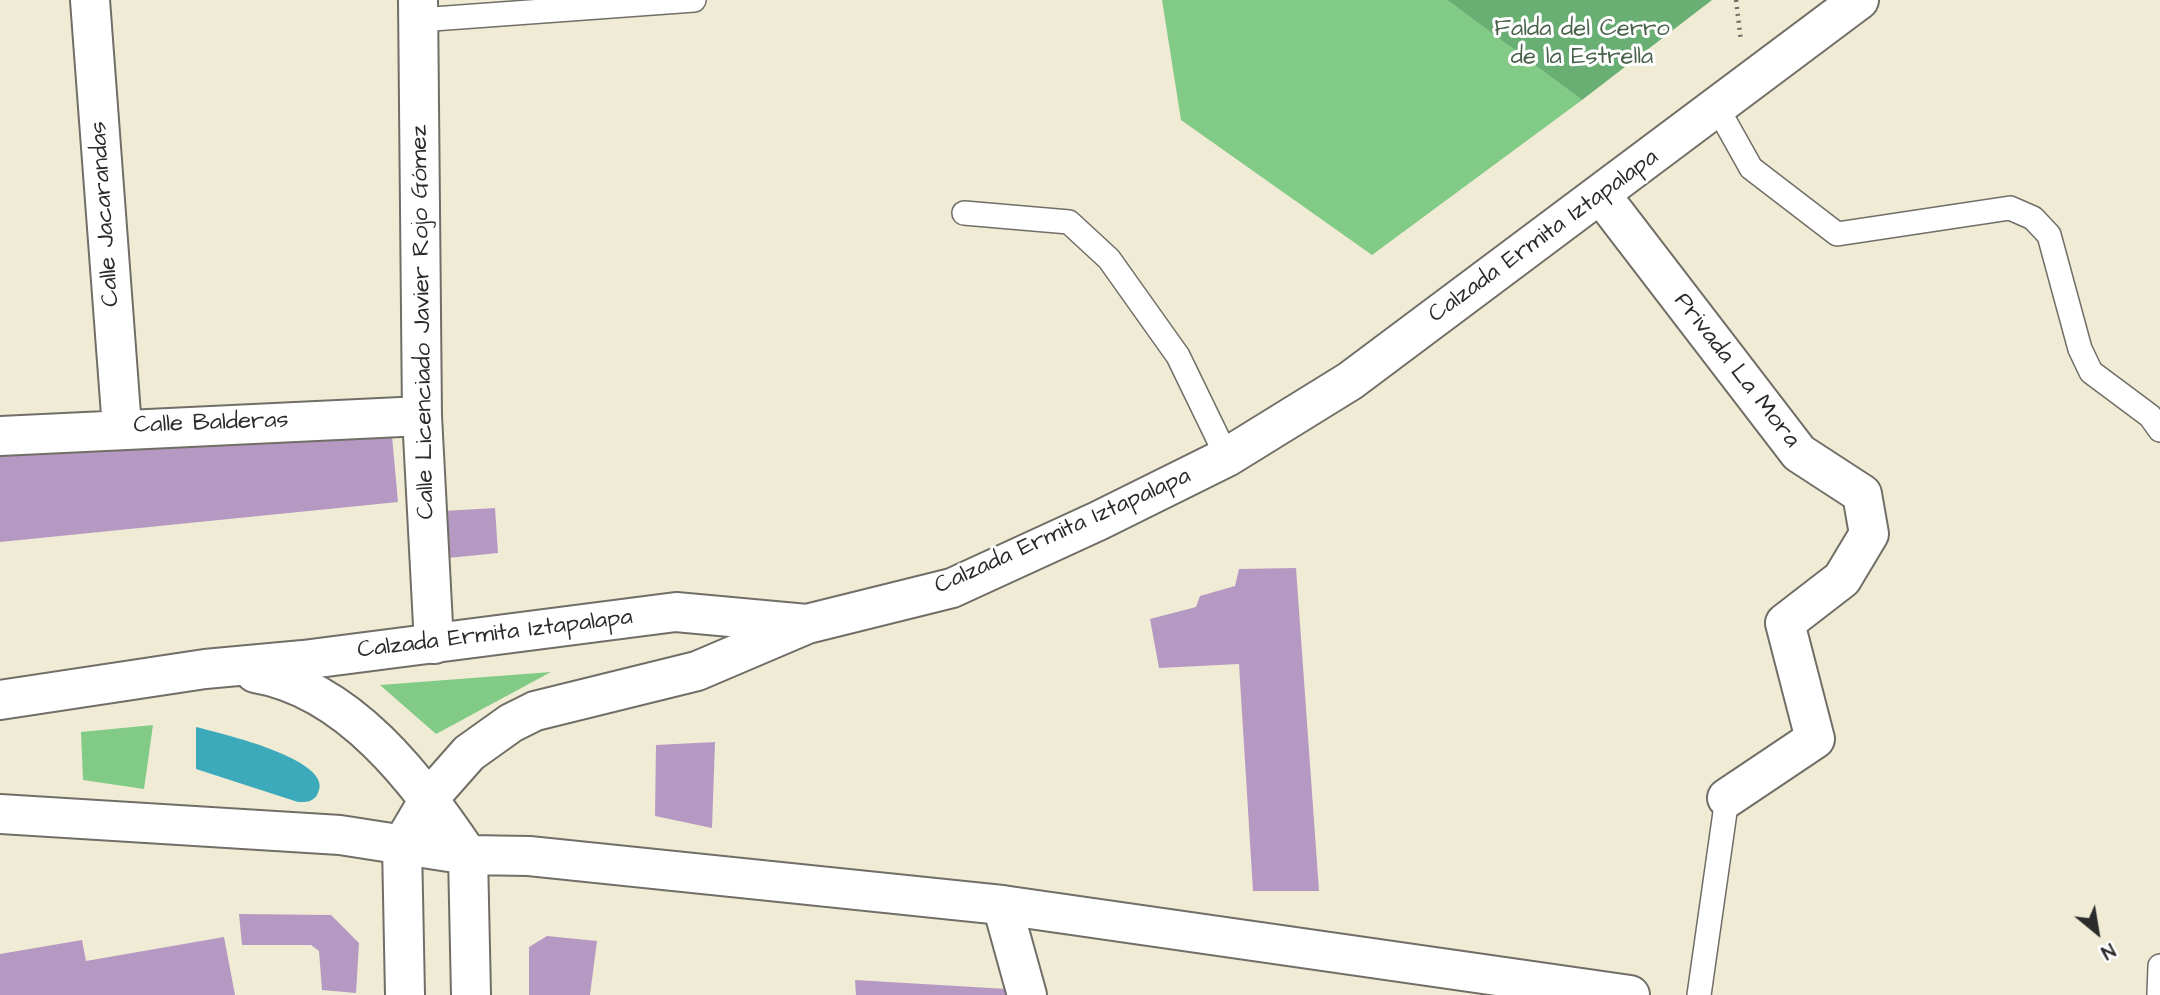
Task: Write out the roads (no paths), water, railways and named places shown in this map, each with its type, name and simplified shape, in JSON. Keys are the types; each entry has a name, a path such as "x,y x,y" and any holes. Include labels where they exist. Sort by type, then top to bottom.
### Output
{"main road":[{"name":"Calle Jacarandas","path":"90,0 122,428"},
{"name":"Calzada Ermita Iztapalapa","path":"0,700 205,669 434,644 676,612 807,624 952,587 1098,521 1227,457 1350,381 1859,0"},
{"name":"Calle Licenciado Javier Rojo Gómez","path":"419,10 422,416 434,644"},
{"name":"Privada La Mora","path":"1601,195 1798,453 1862,494 1869,534 1842,579 1785,623 1815,739 1727,798"},
{"name":"Calle Balderas","path":"0,436 122,428 422,416"},
{"path":"405,995 402,845 429,800 469,753 511,723 535,712 560,703 643,686 697,671 807,624"},
{"path":"205,669 268,675 298,685 326,699 370,736 429,800 468,855 471,995"},
{"path":"0,814 340,835 468,855 529,856 1002,905 1630,995"},
{"path":"1002,905 1027,995"}],"lane":[{"path":"419,10 694,0"},
{"path":"1718,108 1751,168 1837,234 2010,208 2033,218 2049,235 2080,349 2091,372 2150,416 2160,430"},
{"path":"964,213 1069,222 1108,259 1178,356 1227,457"},
{"name":"Privada La Mora","path":"1699,995 1727,798"},
{"path":"2160,966 2160,995"}],"water":[{"path":"196,727 250,742 295,760 311,770 319,782 317,795 306,802 298,802 196,769"}],"park label":[{"name":"Falda del Cerro de la Estrella","path":"1582,44"}]}
